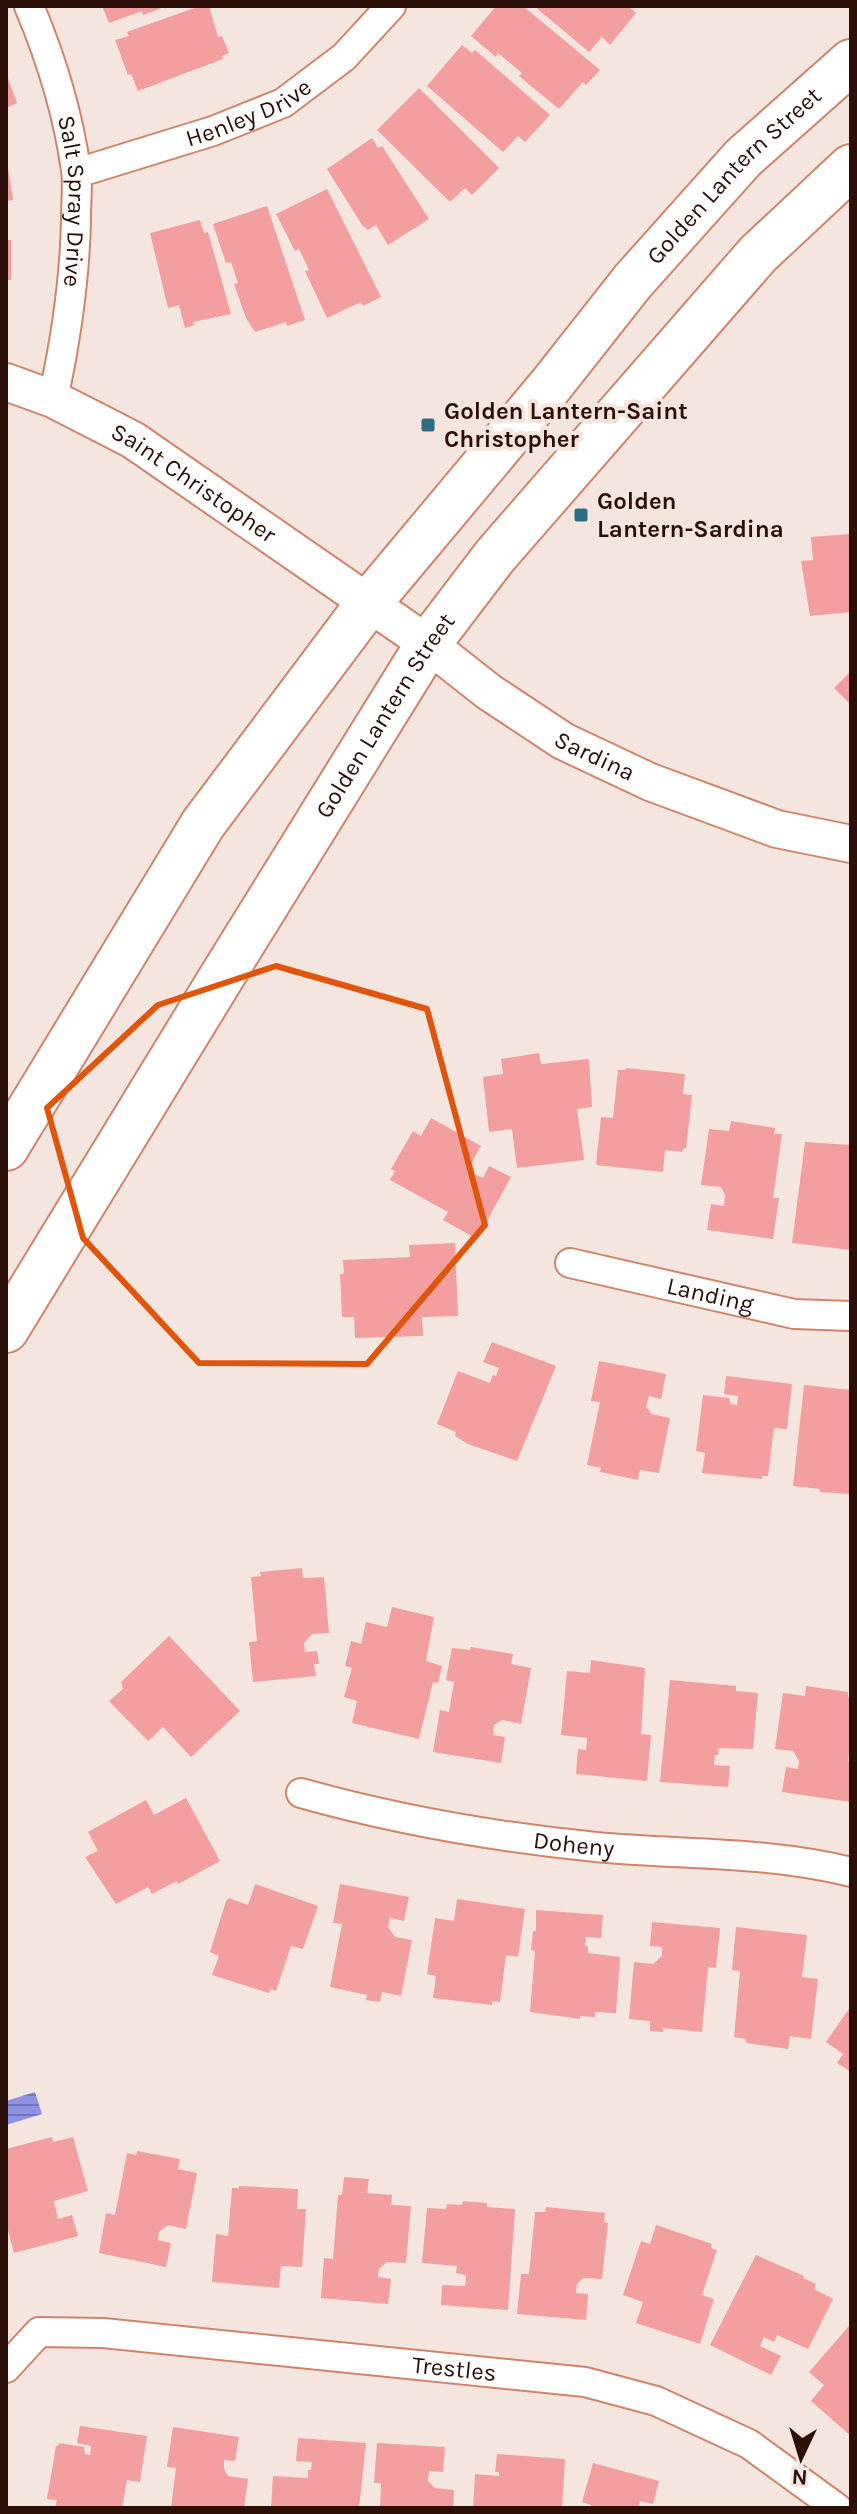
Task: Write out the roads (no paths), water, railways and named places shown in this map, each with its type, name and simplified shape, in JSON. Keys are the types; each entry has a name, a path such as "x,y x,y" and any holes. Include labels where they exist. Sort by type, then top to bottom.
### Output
{"main road":[{"name":"Golden Lantern Street","path":"6,1148 203,824 368,604 643,270 743,158 851,62"},
{"name":"Golden Lantern Street","path":"6,1330 428,644 516,532 737,277 851,167"}],"street":[{"name":"Salt Spray Drive","path":"29,6 46,48 68,125 77,173 75,257 68,326 53,399"},
{"name":"Henley Drive","path":"77,173 213,131 283,103 344,57 391,6"},
{"name":"Saint Christopher","path":"6,382 53,399 133,440 368,604"},
{"name":"Sardina","path":"368,604 428,644 489,692 563,741 650,782 777,829 851,844"},
{"name":"Landing","path":"570,1263 794,1314 851,1316"},
{"name":"Doheny","path":"301,1793 351,1807 492,1834 594,1847 782,1859 851,1872"},
{"name":"Trestles","path":"6,2368 39,2332 103,2333 585,2382 656,2401 749,2444 837,2508"}],"water":[{"path":"35,2092 42,2114 6,2125 6,2101"}],"place":[{"name":"Golden Lantern-Saint Christopher","path":"428,425"},
{"name":"Golden Lantern-Sardina","path":"581,515"}]}
